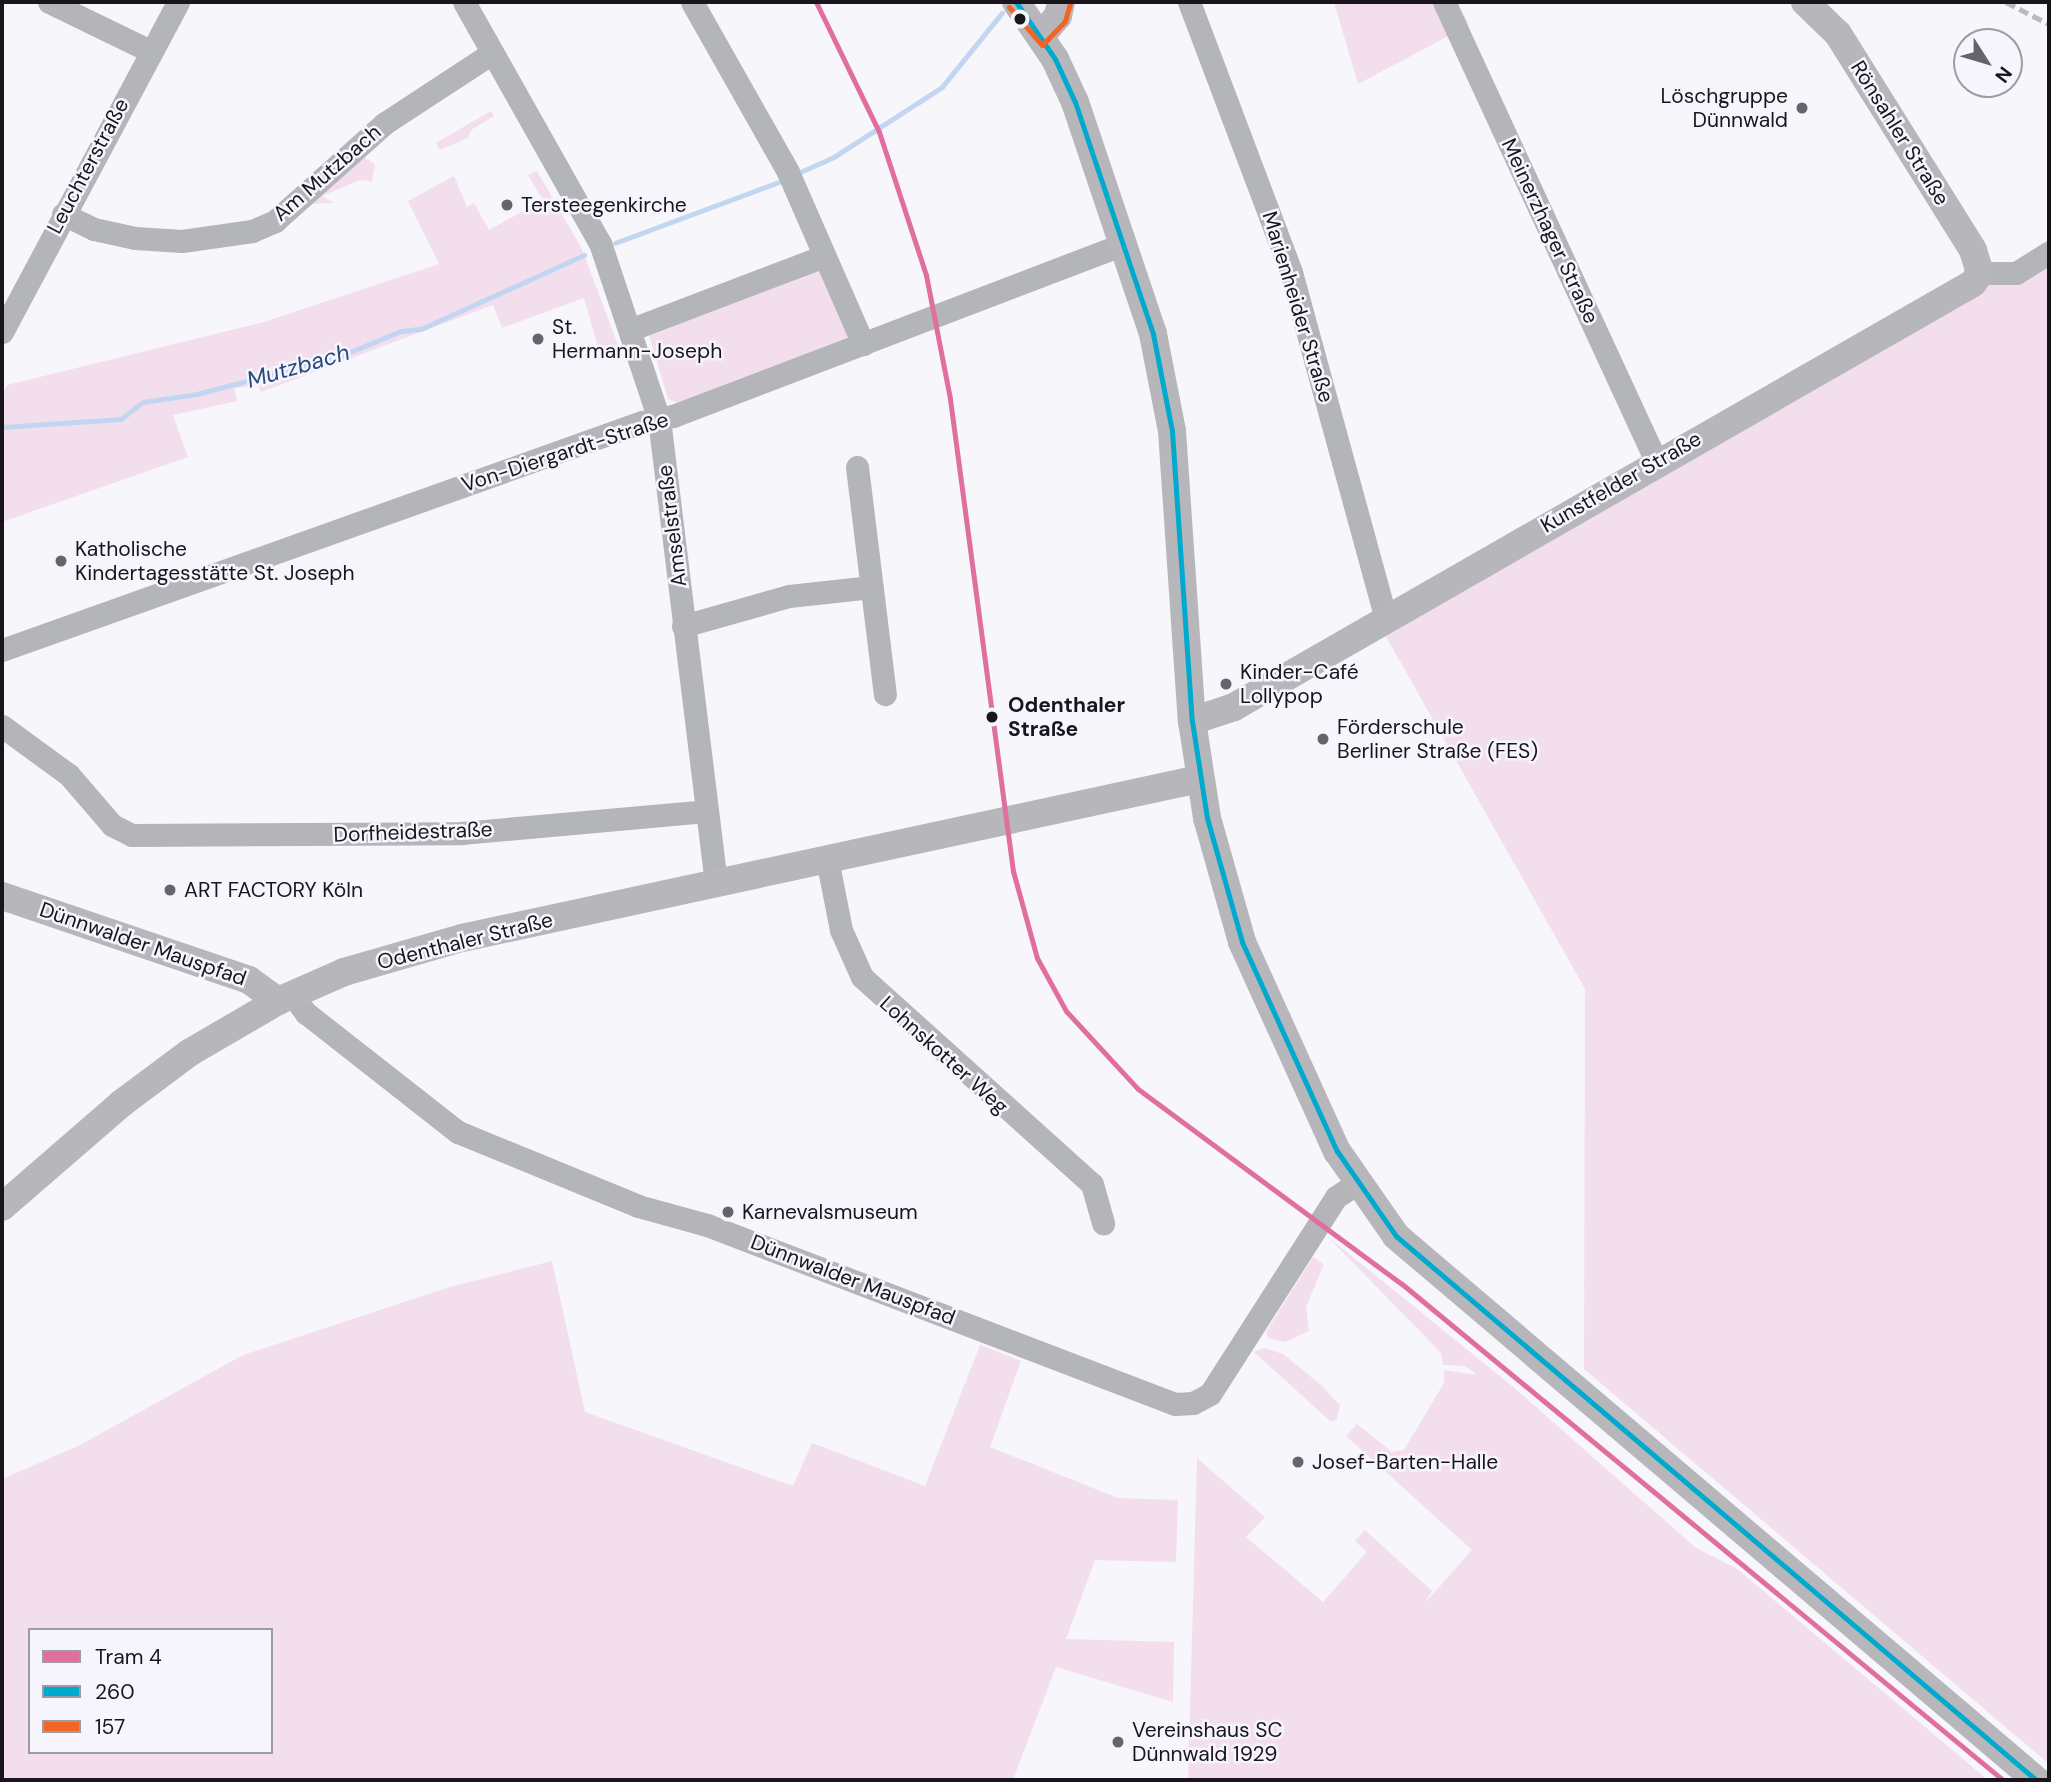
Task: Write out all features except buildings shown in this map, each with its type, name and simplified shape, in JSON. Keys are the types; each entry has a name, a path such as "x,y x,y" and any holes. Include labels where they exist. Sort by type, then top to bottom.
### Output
{"main road":[{"path":"1016,2 1041,37 1075,102 1153,334 1170,412 1192,721 1199,779 1242,942 1293,1061 1356,1184 1379,1219 1423,1260 2036,1780"},
{"path":"1041,37 1058,16 1061,2"},
{"name":"Rönsahler Straße","path":"1805,2 1839,37 1973,250 1980,273"},
{"name":"Kunstfelder Straße","path":"1192,721 1224,712 1656,461 1973,283 1980,273"},
{"name":"Odenthaler Straße","path":"2,1207 168,1068 285,998 404,952 1199,779"},
{"name":"Dünnwalder Mauspfad","path":"2,896 249,980 285,998"}],"street":[{"path":"49,2 150,51"},
{"name":"Leuchterstraße","path":"2,332 178,2"},
{"name":"Amselstraße","path":"464,2 602,249 632,329 659,419 716,883"},
{"path":"692,2 790,178 863,344"},
{"name":"Marienheider Straße","path":"1189,2 1299,299 1386,619"},
{"name":"Meinerzhager Straße","path":"1444,2 1656,461"},
{"name":"Am Mutzbach","path":"63,214 94,229 135,238 182,241 252,231 275,221 385,123 492,52"},
{"name":"Von-Diergardt-Straße","path":"2,650 659,419 1124,244"},
{"path":"1980,273 2016,273 2049,252"},
{"path":"632,329 824,256"},
{"path":"857,467 885,694"},
{"path":"684,626 789,596 872,587"},
{"name":"Dorfheidestraße","path":"2,726 93,797 120,832 461,833 706,811"},
{"name":"Lohnskotter Weg","path":"827,859 841,930 862,977 1092,1184 1103,1223"},
{"name":"Dünnwalder Mauspfad","path":"285,998 458,1132 638,1206 817,1266 1174,1404 1193,1403 1222,1379 1336,1197 1356,1184"}],"shaded area":[{"path":"1334,2 1458,2 1469,25 1358,84"},
{"path":"491,111 494,116 471,130 468,138 440,150 436,143"},
{"path":"359,154 375,164 372,181 360,180 322,196 334,203 313,204 311,199"},
{"path":"537,171 582,249 620,350 601,358 584,298 502,328 493,305 261,392 258,386 234,388 237,401 173,415 188,457 2,522 2,395 7,385 264,322 439,264 408,201 454,176 467,207 474,203 489,230 543,200 528,175"},
{"path":"2049,250 2049,1764 1584,1369 1585,989 1384,633"},
{"path":"819,269 849,337 680,404 668,399 649,335"},
{"path":"1327,1236 1512,1386 1696,1548 1736,1568 1988,1780 1188,1780 1197,1458 1265,1517 1246,1537 1323,1602 1367,1552 1355,1541 1365,1530 1432,1591 1424,1604 1472,1550 1346,1436 1357,1424 1392,1452 1404,1450 1444,1383 1444,1370 1477,1375 1465,1366 1443,1365 1441,1353"},
{"path":"1313,1257 1324,1264 1306,1307 1309,1331 1285,1342 1268,1338 1266,1332"},
{"path":"552,1261 585,1412 793,1486 812,1443 925,1486 980,1345 1021,1361 990,1447 1118,1498 1178,1500 1176,1562 1095,1560 1066,1639 1174,1642 1173,1702 1056,1667 1013,1780 2,1780 2,1479 80,1445 243,1355 450,1287"},
{"path":"1264,1348 1283,1354 1321,1385 1340,1405 1337,1419 1331,1422 1254,1352"}],"waterway":[{"name":"Mutzbach","path":"798,173 834,157 942,87 1002,13"},
{"name":"Mutzbach","path":"615,243 782,181"},
{"name":"Mutzbach","path":"2,427 121,419 143,402 197,394 338,357 401,331 421,329 584,255"}],"railway":[{"path":"2006,2 2049,24"}],"tram line":[{"name":"4","path":"816,2 879,132 926,275 950,399 1013,871 1037,958 1066,1011 1138,1089 1402,1284 2003,1780"}],"transit line":[{"name":"260","path":"1016,2 1055,59 1075,102 1153,334 1172,431 1192,721 1207,818 1242,942 1337,1151 1396,1236 2036,1780"},
{"name":"157","path":"1009,7 1042,45 1065,21 1070,4"}],"place":[{"name":"Löschgruppe Dünnwald","path":"1802,108"},
{"name":"Tersteegenkirche","path":"507,205"},
{"name":"St. Hermann-Joseph","path":"538,339"},
{"name":"Katholische Kindertagesstätte St. Joseph","path":"61,561"},
{"name":"Kinder-Café Lollypop","path":"1226,684"},
{"name":"Odenthaler Straße","path":"992,717"},
{"name":"Förderschule Berliner Straße (FES)","path":"1323,739"},
{"name":"ART FACTORY Köln","path":"170,890"},
{"name":"Karnevalsmuseum","path":"728,1212"},
{"name":"Josef-Barten-Halle","path":"1298,1462"},
{"name":"Vereinshaus SC Dünnwald 1929","path":"1118,1742"}]}
